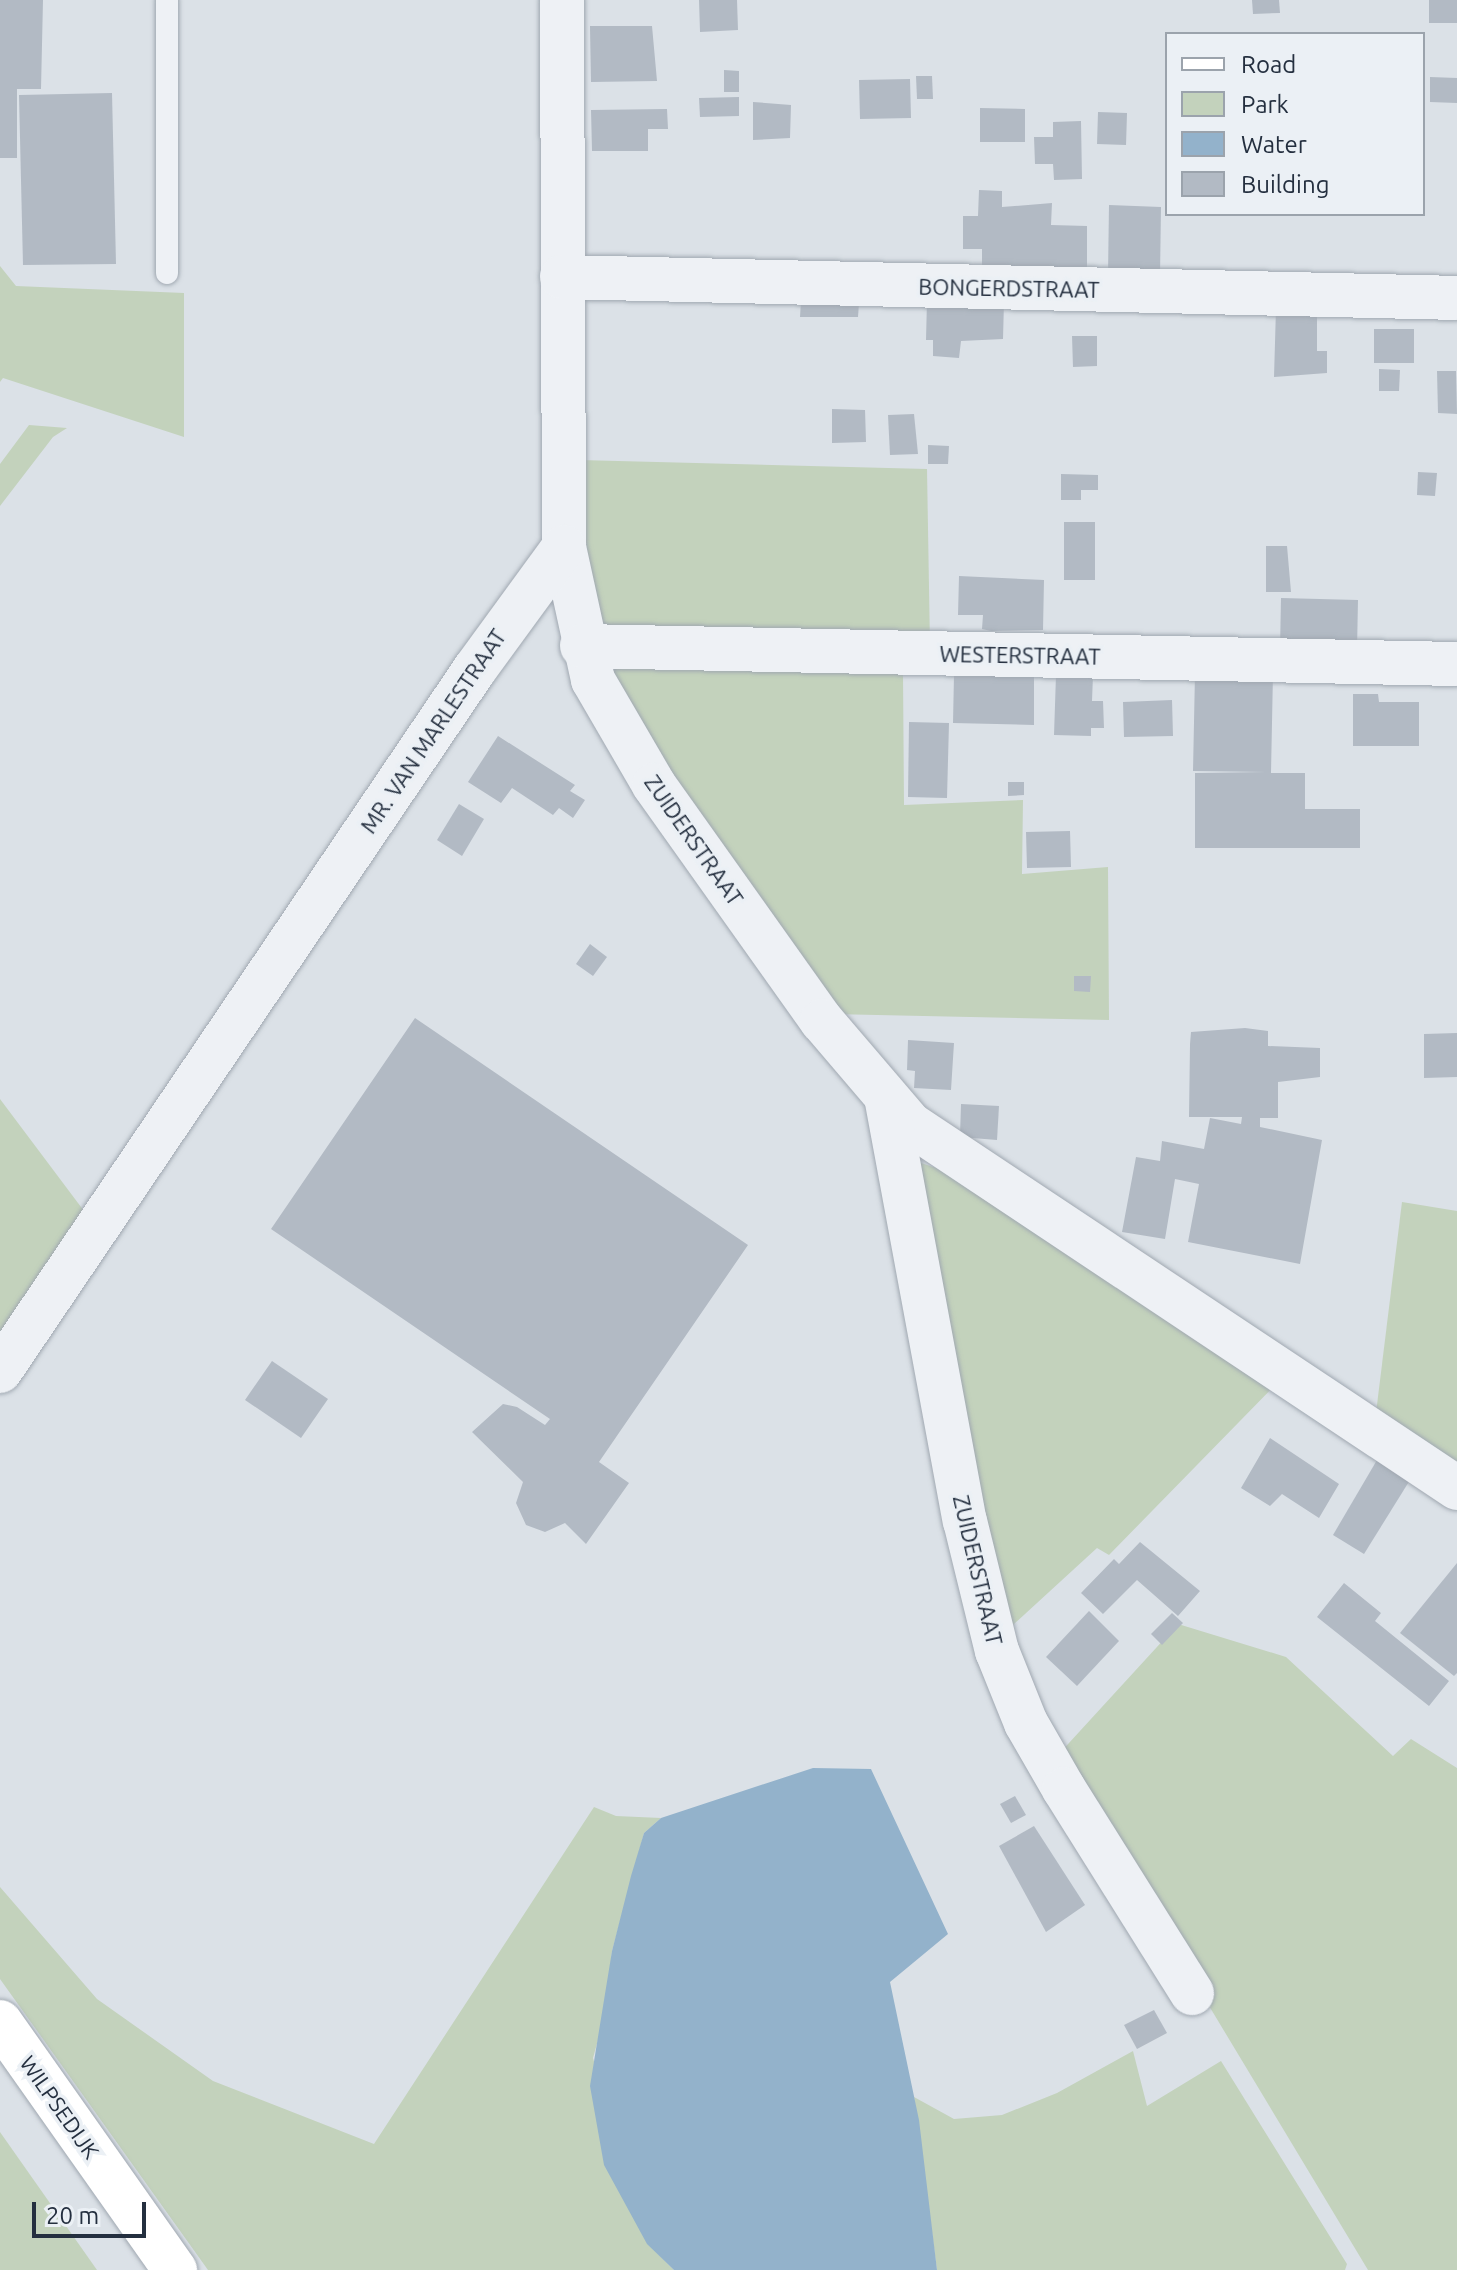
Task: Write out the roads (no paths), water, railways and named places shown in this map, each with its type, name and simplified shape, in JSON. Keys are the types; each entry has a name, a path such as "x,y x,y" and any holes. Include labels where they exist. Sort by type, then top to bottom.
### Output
{"main road":[{"name":"WILPSEDIJK","path":"0,2022 175,2270"}],"street":[{"path":"562,0 564,547"},
{"name":"BONGERDSTRAAT","path":"562,277 1457,298"},
{"name":"ZUIDERSTRAAT","path":"564,547 582,646 593,680 654,785 822,1021 887,1102 910,1124 1457,1488"},
{"name":"MR. VAN MARLESTRAAT","path":"0,1371 475,669 564,547"},
{"name":"WESTERSTRAAT","path":"582,646 1457,664"},
{"name":"ZUIDERSTRAAT","path":"887,1102 965,1521 997,1651 1016,1701 1064,1789 1192,1993"}],"lane":[{"path":"167,0 167,273"}],"water":[{"path":"813,1768 871,1769 948,1934 890,1982 919,2120 937,2270 674,2270 647,2244 604,2165 590,2086 612,1951 631,1876 644,1833 661,1818"}]}
